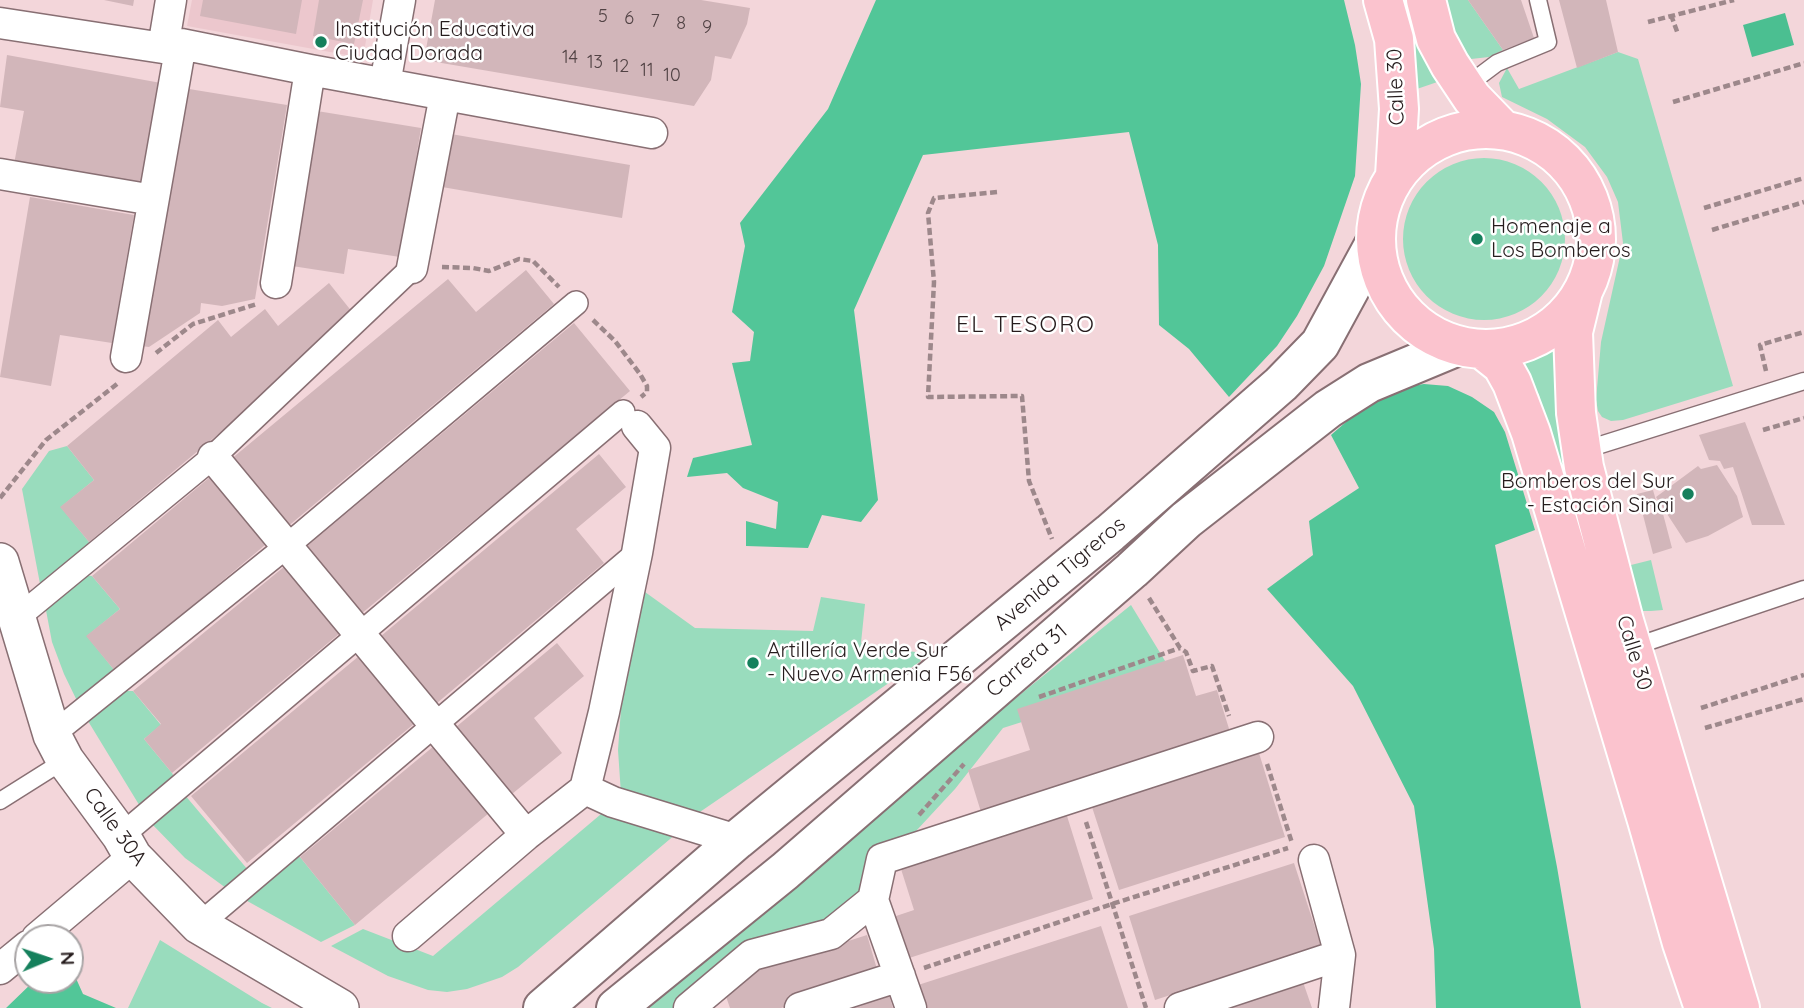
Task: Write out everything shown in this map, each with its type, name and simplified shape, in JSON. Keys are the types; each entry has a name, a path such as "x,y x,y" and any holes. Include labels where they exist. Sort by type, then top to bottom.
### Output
{"main road":[{"name":"Calle 30","path":"1383,0 1394,39 1396,62 1399,109 1395,176"},
{"name":"Calle 30","path":"1426,0 1436,39 1465,87 1503,130"},
{"path":"1472,130 1503,130 1525,136 1546,147 1578,180 1594,223 1595,247 1591,270 1583,291 1564,316 1540,335 1502,348 1470,348 1426,331 1399,307 1387,287 1379,265 1376,241 1381,207 1395,176 1424,148 1443,138 1472,130"},
{"name":"Avenida Tigreros","path":"543,1008 737,840 1070,566 1281,384 1320,344 1376,241"},
{"name":"Calle 30","path":"1583,291 1573,332 1576,413 1581,450 1602,540 1740,1008"},
{"name":"Calle 30","path":"1470,348 1502,365 1512,383 1531,433 1682,943 1704,1008"},
{"name":"Carrera 31","path":"616,1008 785,871 1186,520 1328,409 1369,383 1470,348"}],"street":[{"path":"125,357 153,200 172,46 171,0"},
{"path":"385,85 400,0"},
{"path":"0,23 172,46 652,133"},
{"path":"276,283 310,70"},
{"path":"16,619 213,457 412,268 445,95"},
{"path":"0,174 153,200"},
{"path":"59,748 287,546 576,303"},
{"path":"51,924 127,846 359,634 630,419 654,447 637,553 585,789 526,835 408,936"},
{"path":"213,457 526,835"},
{"path":"199,925 637,553"},
{"name":"Calle 30A","path":"0,562 59,748 127,846 199,925 340,1008"},
{"path":"911,1008 873,900 882,859 1248,740"},
{"path":"585,789 613,802 737,840"},
{"path":"1304,853 1340,955 1334,1008"},
{"path":"689,1008 752,955 831,934 873,900"},
{"path":"0,969 14,958"},
{"path":"1180,1008 1328,959"},
{"path":"800,1008 900,976"}],"lane":[{"path":"1465,87 1497,63 1548,42 1538,0"},
{"path":"1581,450 1804,380"},
{"path":"1633,647 1804,589"},
{"path":"0,801 59,748"}],"path":[{"path":"1648,22 1734,0"},
{"path":"1671,15 1678,34"},
{"path":"1673,102 1804,63"},
{"path":"1704,208 1804,178"},
{"path":"997,192 934,198 928,213 934,282 928,397 1023,397 1029,481 1048,531 1070,566"},
{"path":"1712,230 1804,201"},
{"path":"1771,391 1760,345 1804,332"},
{"path":"1763,430 1804,418"},
{"path":"1132,570 1180,648 1186,652 1193,671 1212,666 1248,740"},
{"path":"1039,697 1180,648"},
{"path":"1701,708 1804,676"},
{"path":"1706,728 1804,699"},
{"path":"917,818 969,757"},
{"path":"1077,795 1146,1008"},
{"path":"900,976 1112,904 1304,853"}],"shaded area":[{"name":"Institución Educativa Ciudad Dorada","path":"192,0 373,0 363,58 187,26"},
{"path":"876,0 1344,0 1361,84 1355,176 1324,266 1297,316 1277,346 1229,397 1189,349 1159,325 1158,245 1129,132 923,155 854,310 878,500 861,522 822,515 808,548 746,546 746,521 776,529 778,502 743,488 727,473 687,477 693,458 752,445 732,363 750,361 754,332 732,312 745,246 740,223 828,109"},
{"path":"1401,0 1409,0 1449,78 1414,90"},
{"path":"1434,0 1468,0 1503,50 1489,57 1471,59"},
{"path":"1785,13 1794,45 1752,57 1743,25"},
{"path":"1618,52 1638,59 1733,386 1623,420 1611,421 1602,417 1596,400 1601,342 1623,243 1618,202 1607,177 1585,147 1547,119 1502,97 1499,83 1507,68 1519,89"},
{"path":"1484,158 1515,165 1541,182 1558,208 1565,239 1558,270 1541,296 1515,313 1484,320 1453,313 1427,296 1410,270 1403,239 1410,208 1427,182 1453,165"},
{"path":"1559,345 1608,618 1577,538 1539,395 1517,359 1537,358"},
{"path":"1424,384 1448,386 1472,397 1494,412 1505,432 1535,530 1495,545 1557,867 1581,1008 1436,1008 1434,949 1414,806 1353,686 1267,589 1313,555 1309,521 1359,488 1331,435 1361,409 1398,388"},
{"path":"67,446 94,480 61,507 89,542 88,550 41,589 22,489 49,451"},
{"path":"1651,560 1663,610 1643,611 1638,607 1627,566"},
{"path":"82,575 92,576 120,609 87,636 115,671 80,707 52,642 45,605"},
{"path":"645,592 695,628 813,631 821,597 865,604 861,643 915,652 921,661 694,816 621,794 618,750 621,709"},
{"path":"1131,605 1173,674 1003,728 955,789 878,872 858,904 677,1008 640,1008 835,844"},
{"path":"125,691 133,691 161,725 144,739 176,781 141,808 88,721"},
{"path":"184,794 248,870 226,888 185,858 150,822"},
{"path":"607,809 676,834 518,967 502,977 467,989 447,992 428,990 388,976 331,946 363,929 433,956"},
{"path":"300,857 355,925 321,942 240,897 288,858"},
{"path":"160,940 262,1003 272,1008 128,1008"},
{"path":"20,994 83,994 116,1008 6,1008"}],"building":[{"path":"104,0 134,0 133,6"},
{"path":"203,0 302,0 296,34 200,16"},
{"path":"319,0 363,0 354,44 313,36"},
{"path":"435,0 701,0 750,8 747,24 731,59 715,56 711,80 694,106 424,60"},
{"path":"1468,0 1521,0 1534,38 1503,50"},
{"path":"1559,0 1606,0 1618,52 1577,68"},
{"path":"7,55 161,83 142,187 14,164 24,111 0,107"},
{"path":"183,88 287,105 255,299 222,306 201,303 200,313 149,347 141,346"},
{"path":"317,111 421,128 400,257 348,249 344,274 292,266"},
{"path":"451,134 630,165 622,218 442,187"},
{"path":"30,197 134,215 112,343 60,335 51,386 0,377"},
{"path":"526,270 554,304 286,528 230,460 448,279 476,312"},
{"path":"329,283 357,318 89,542 60,507 94,480 67,446 218,320 231,337 265,309 278,326"},
{"path":"574,323 630,391 361,614 306,547"},
{"path":"1745,422 1785,525 1752,525 1733,467 1724,469 1720,461 1709,460 1699,435"},
{"path":"599,454 626,487 576,529 604,563 437,703 381,636"},
{"path":"1717,465 1737,496 1743,517 1708,536 1686,543 1656,497 1698,466 1701,469"},
{"path":"210,477 265,545 115,671 86,636 120,609 92,576"},
{"path":"1653,490 1657,504 1641,509 1637,494"},
{"path":"1662,510 1672,548 1653,554 1643,515"},
{"path":"285,566 340,633 172,773 144,739 161,724 133,691"},
{"path":"557,643 584,676 534,718 562,753 512,794 456,727"},
{"path":"1183,655 1196,696 1217,690 1230,732 981,812 968,770 1030,750 1017,709"},
{"path":"359,656 415,723 247,863 191,796"},
{"path":"434,746 489,813 355,925 300,857"},
{"path":"1259,753 1285,837 1119,890 1092,807"},
{"path":"1067,816 1093,899 906,959 893,917 914,910 901,869"},
{"path":"1294,863 1321,946 1155,1000 1129,916"},
{"path":"1101,926 1128,1008 922,1008 915,986"},
{"path":"867,935 879,976 781,1008 730,1008 721,982"},
{"path":"1303,982 1312,1008 1225,1008"},
{"path":"889,995 893,1008 849,1008"}],"place":[{"name":"Institución Educativa Ciudad Dorada","path":"321,42"},
{"name":"Homenaje a Los Bomberos","path":"1477,239"},
{"name":"Bomberos del Sur - Estación Sinai","path":"1688,494"},
{"name":"Artillería Verde Sur - Nuevo Armenia F56","path":"753,663"}],"district":[{"name":"EL TESORO","path":"1026,325"}]}
